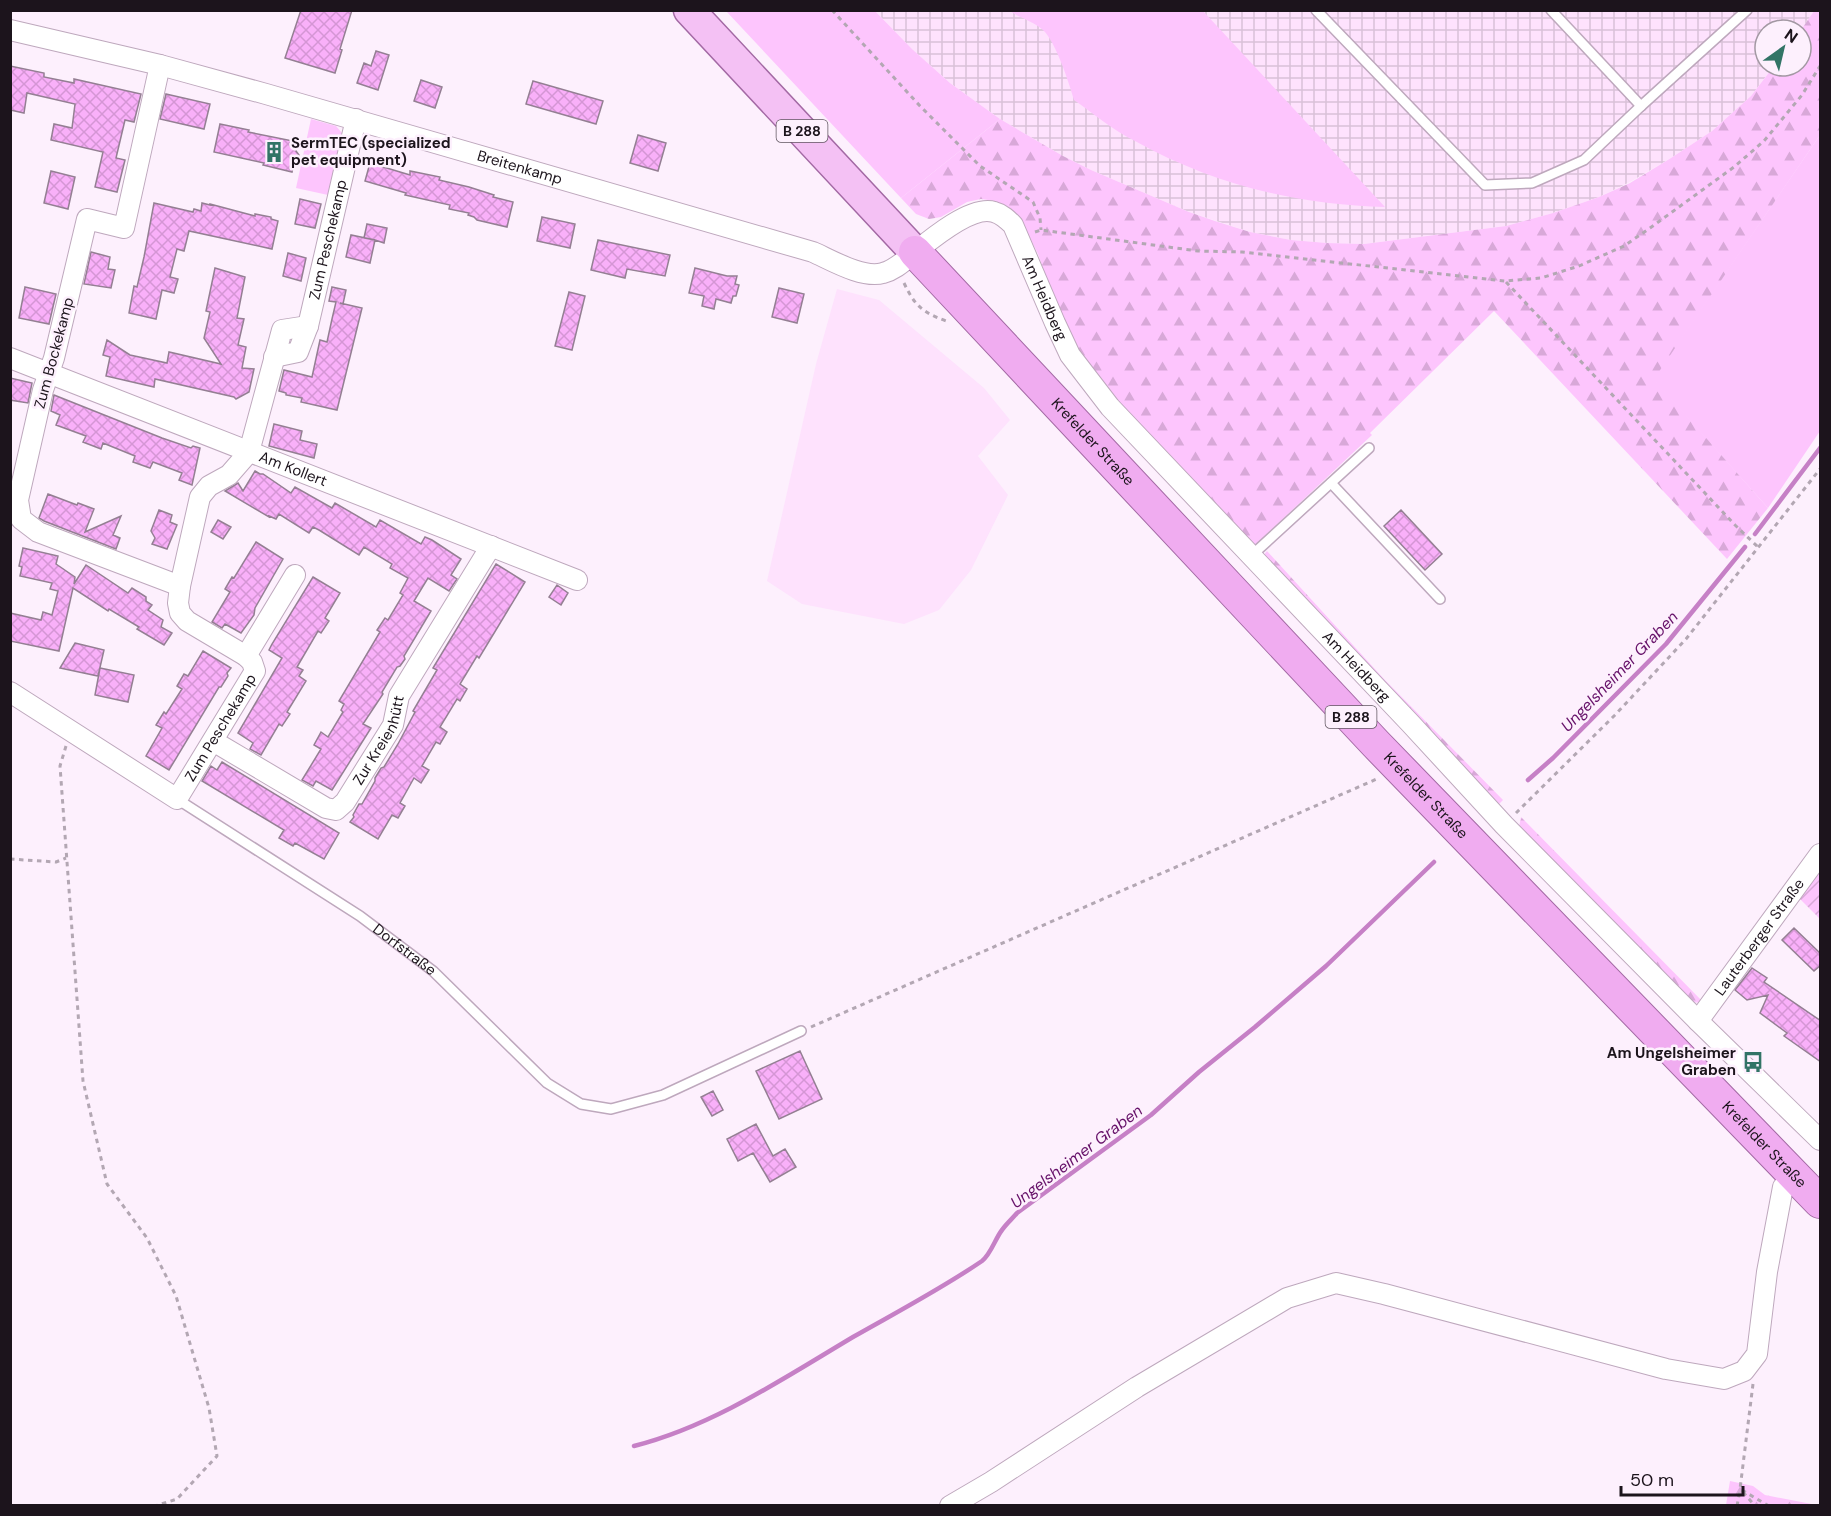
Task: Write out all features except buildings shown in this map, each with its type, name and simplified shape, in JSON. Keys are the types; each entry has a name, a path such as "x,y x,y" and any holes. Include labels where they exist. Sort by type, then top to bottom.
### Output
{"highway":[{"name":"Krefelder Straße","path":"922,247 1674,1031 1807,1175 1821,1202"}],"main road":[{"name":"Krefelder Straße","path":"689,10 922,247"},
{"name":"Krefelder Straße","path":"712,10 922,247"}],"street":[{"name":"Breitenkamp","path":"10,30 160,65 356,119 813,252 864,273 882,274 895,268 922,247"},
{"name":"Zum Bockekamp","path":"160,65 124,228 87,219 54,358 43,390 18,500 21,519 38,532 180,586"},
{"name":"Zum Peschekamp","path":"177,799 255,671 252,662 246,656 187,621 180,613 178,603 180,586 200,497 209,486 230,475 249,452 282,330 308,326 356,119"},
{"name":"Am Heidberg","path":"922,247 953,224 981,211 993,211 1004,216 1013,225 1070,354 1110,407 1402,714 1504,825 1698,1022 1821,1140"},
{"name":"Am Kollert","path":"10,358 577,580"},
{"name":"Zur Kreienhütt","path":"213,741 326,808 336,810 345,802 393,725 399,696 491,546"},
{"name":"Zum Peschekamp","path":"246,656 295,575"},
{"name":"Dorfstraße","path":"10,692 177,799"},
{"name":"Lauterberger Straße","path":"1698,1022 1821,854"},
{"path":"950,1506 1137,1387 1287,1298 1336,1283 1666,1369 1724,1379 1744,1371 1757,1354 1767,1272 1783,1186 1807,1175"}],"lane":[{"path":"1316,10 1485,185 1532,183 1584,160 1747,10"},
{"path":"1551,10 1641,106"},
{"path":"1251,556 1369,448"},
{"path":"1331,483 1440,599"},
{"name":"Dorfstraße","path":"177,799 360,916 434,971 547,1083 581,1104 611,1109 663,1095 801,1031"}],"path":[{"path":"832,10 920,106 980,166 1033,202 1040,218 1041,230 1198,251 1242,252 1505,281 1541,278 1580,266 1632,240 1734,167 1764,141 1802,95 1821,66"},
{"path":"1505,281 1759,548"},
{"path":"1504,825 1615,715 1686,639 1821,469"},
{"path":"71,730 60,766 83,1081 107,1184 147,1238 176,1296 209,1408 217,1456 177,1499 155,1506"},
{"path":"801,1031 1382,777"},
{"path":"10,859 56,862 66,858"},
{"path":"1737,1506 1753,1383 1744,1371"},
{"path":"1740,1489 1755,1506"},
{"path":"1740,1489 1769,1506"}],"shaded area":[{"path":"875,11 1814,11 1809,18 1753,18 1753,78 1765,78 1751,96 1712,131 1630,182 1599,197 1506,226 1364,244 1291,240 1250,232 1189,212 1091,170 1000,119 950,83"},
{"path":"837,289 879,300 984,388 1010,420 978,456 1008,495 971,570 939,610 904,624 802,604 767,581 816,364"}],"green space":[{"path":"726,11 875,11 950,83 1000,119 901,198"},
{"path":"1010,11 1203,11 1385,207 1320,202 1256,189 1194,169 1135,141 1074,100 1062,63 1048,36 1039,27"},
{"path":"1814,11 1820,11 1820,135 1654,379 1768,508 1727,559 1494,311 1370,433 1372,435 1253,547 1115,401 1073,344 1059,313 1038,254 1020,218 1008,207 995,201 981,199 967,202 941,217 929,219 916,214 901,198 1000,119 1091,170 1189,212 1250,232 1291,240 1364,244 1506,226 1553,213 1630,183 1712,131 1751,96 1765,78 1813,78 1813,18 1809,18"},
{"path":"311,119 336,126 342,133 328,195 296,188"},
{"path":"1820,135 1820,431 1768,508 1653,379"},
{"path":"1267,551 1384,679 1503,800 1497,806 1262,557"},
{"path":"1521,817 1704,1003 1690,1002 1519,827"},
{"path":"1820,859 1820,919 1799,898"},
{"path":"1730,1481 1753,1486 1765,1495 1817,1505 1726,1505"}],"waterway":[{"name":"Ungelsheimer Graben","path":"1755,534 1820,448"},
{"name":"Ungelsheimer Graben","path":"1528,780 1553,758 1666,644 1745,547"},
{"name":"Ungelsheimer Graben","path":"634,1446 720,1414 935,1291 982,1261 1017,1213 1151,1115 1326,966 1434,862"}],"place":[{"name":"SermTEC (specialized pet equipment)","path":"274,152"},
{"name":"Am Ungelsheimer Graben","path":"1753,1062"}]}
